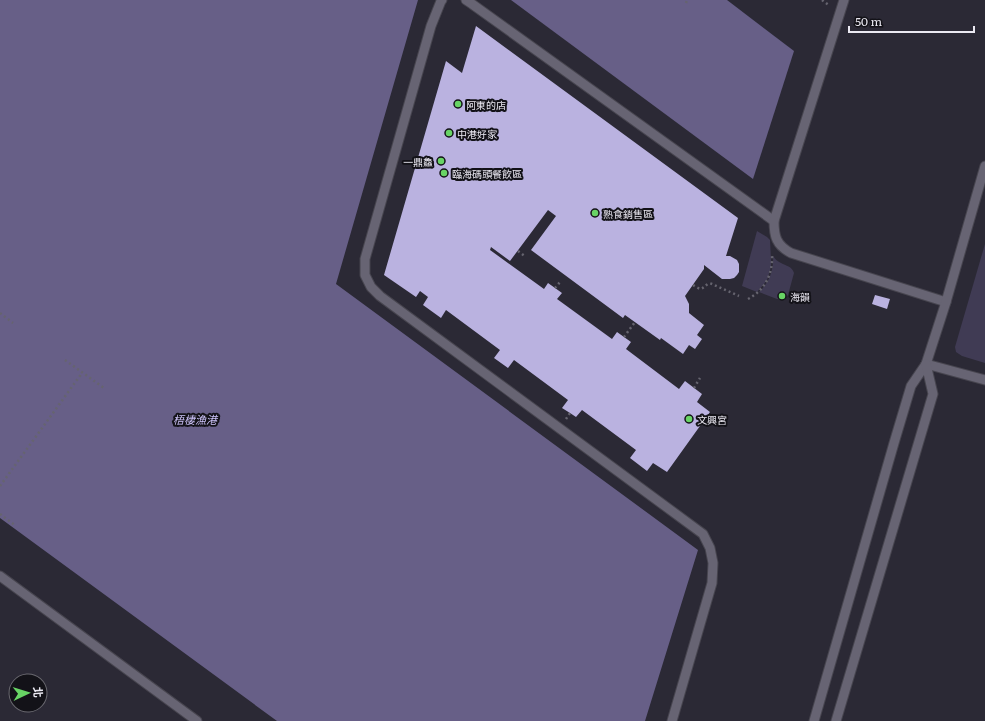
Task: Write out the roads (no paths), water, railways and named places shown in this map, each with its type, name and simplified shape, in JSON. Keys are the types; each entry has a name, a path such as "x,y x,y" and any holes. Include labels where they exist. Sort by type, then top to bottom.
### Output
{"lane":[{"path":"442,0 440,1 431,26 365,259 365,275 371,287 380,296 703,534 710,548 713,563 712,583 672,721"},
{"path":"466,0 774,221"},
{"path":"844,0 774,221 774,229 778,243 783,249 791,253 946,302"},
{"path":"814,721 911,386 926,364 946,302 985,166"},
{"path":"926,364 985,380"},
{"path":"836,721 933,394 926,364"},
{"path":"0,576 197,721"}],"water":[{"name":"梧棲漁港","path":"0,0 418,0 336,284 698,550 645,721 277,721 0,518"},
{"path":"511,0 727,0 794,51 753,179"}],"place":[{"name":"阿東的店","path":"458,104"},
{"name":"中港好家","path":"449,133"},
{"name":"一鼎鱻","path":"441,161"},
{"name":"臨海碼頭餐飲區","path":"444,173"},
{"name":"熟食銷售區","path":"595,213"},
{"name":"海韻","path":"782,296"},
{"name":"文興宮","path":"689,419"}]}
